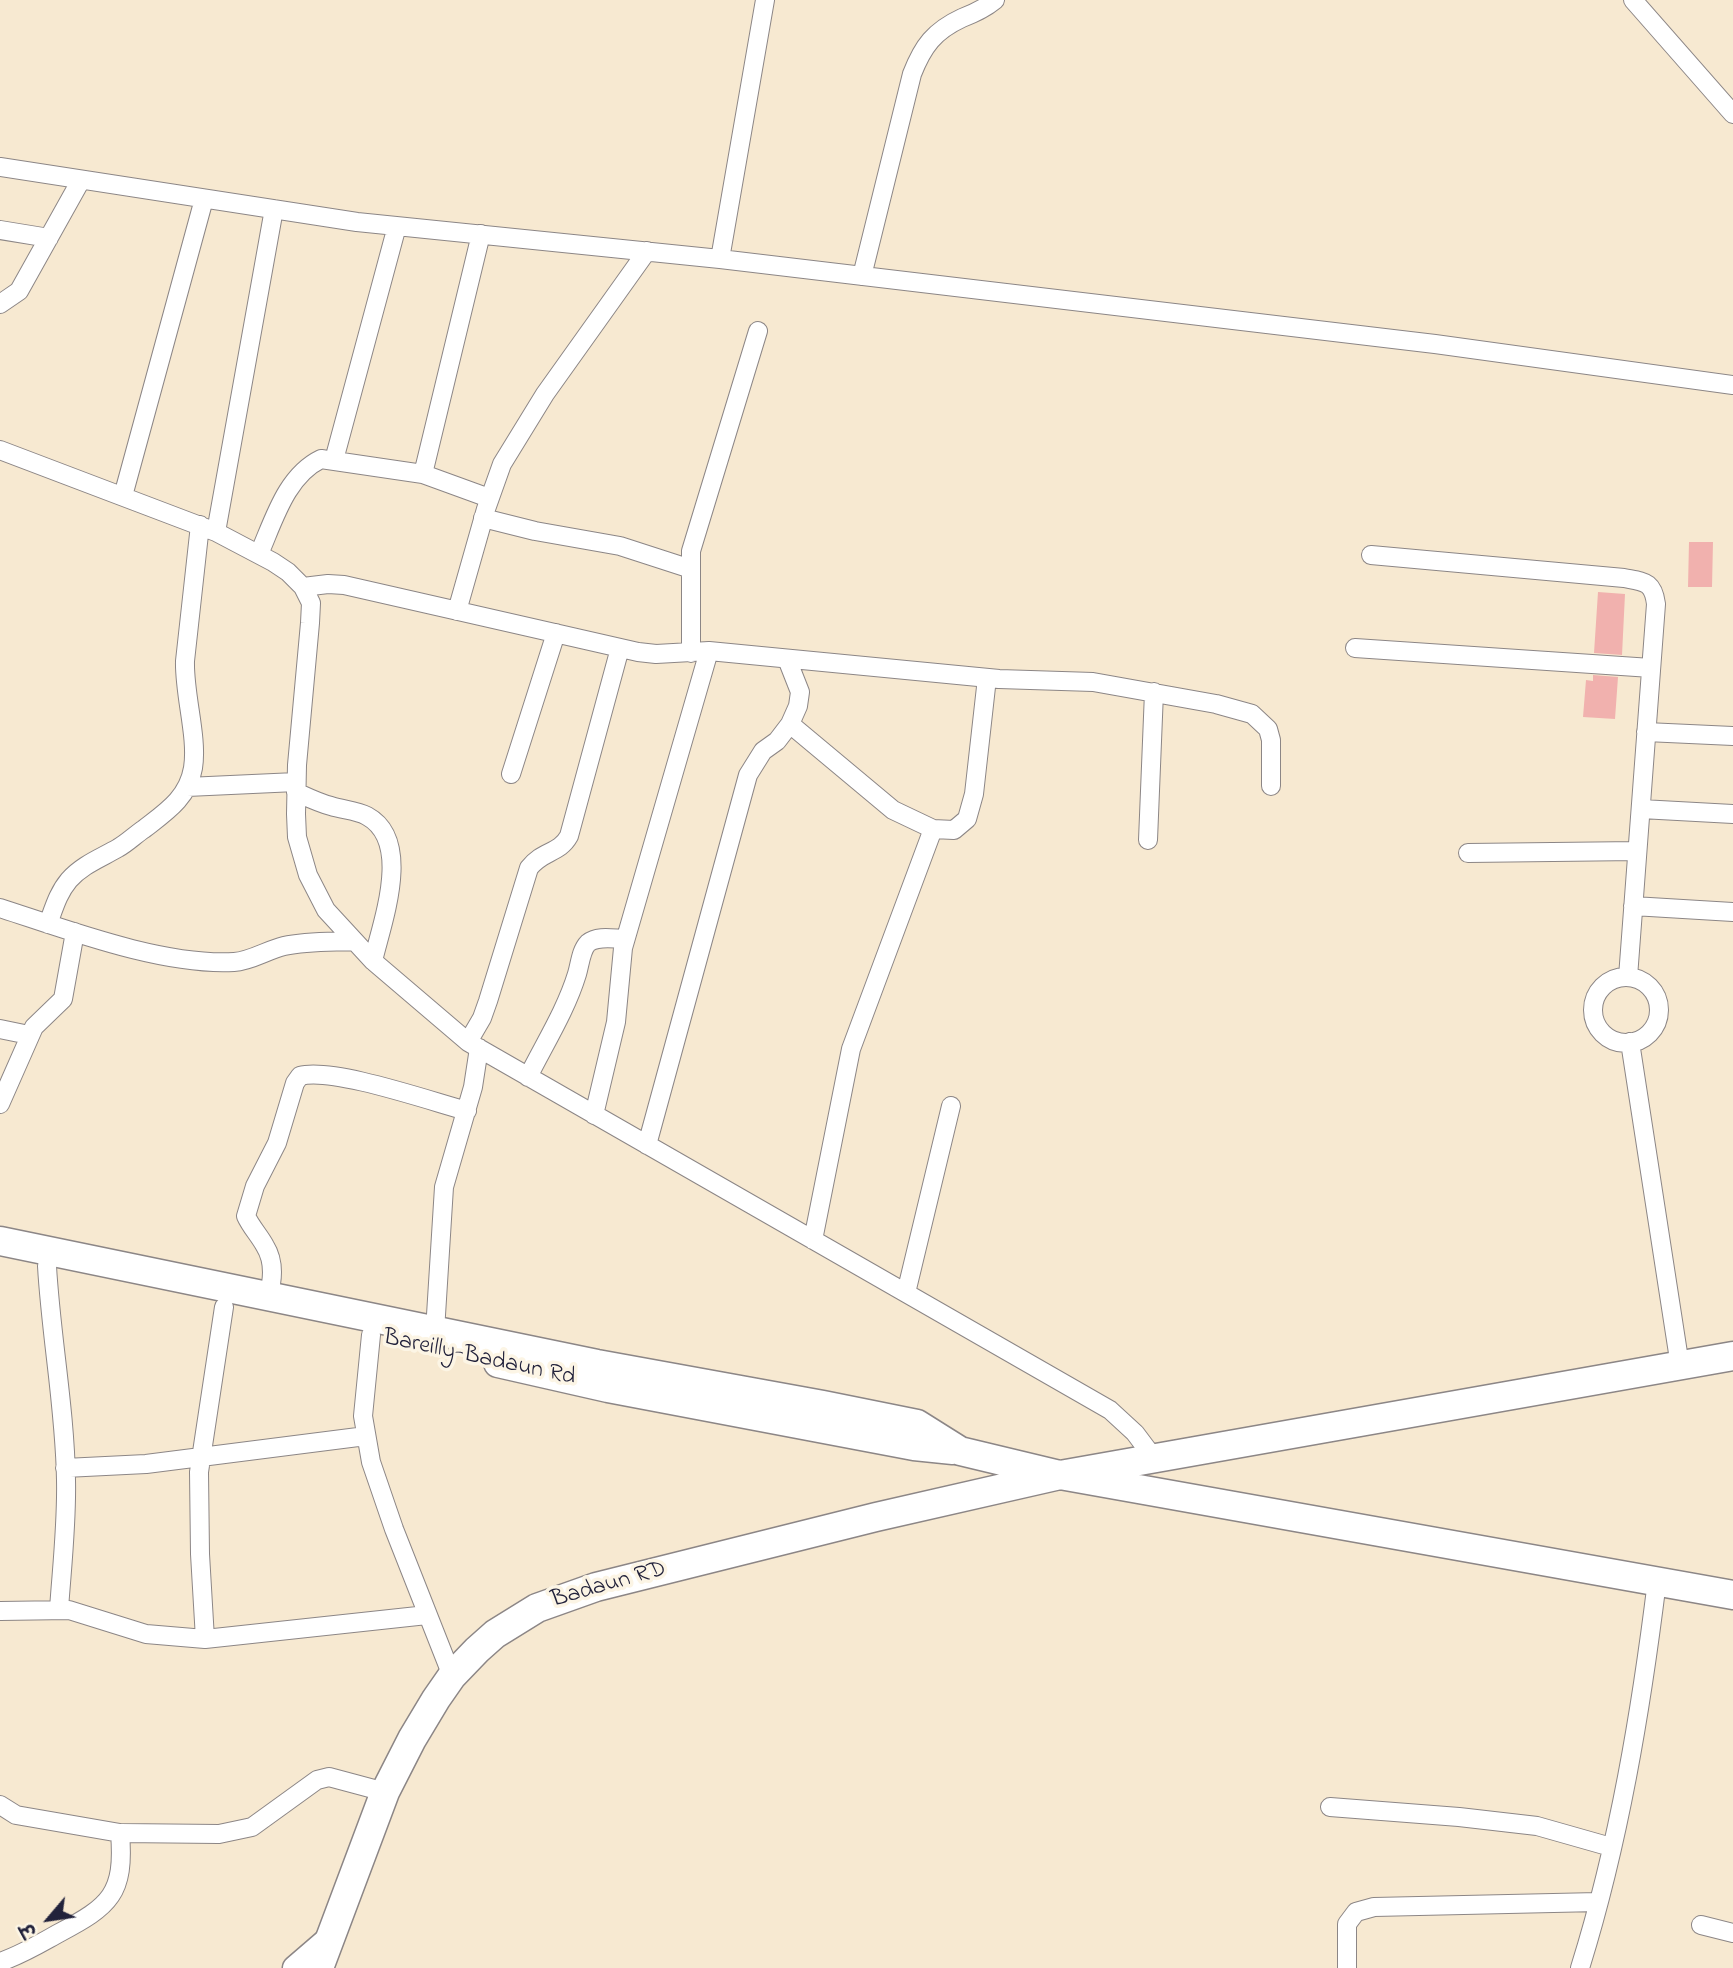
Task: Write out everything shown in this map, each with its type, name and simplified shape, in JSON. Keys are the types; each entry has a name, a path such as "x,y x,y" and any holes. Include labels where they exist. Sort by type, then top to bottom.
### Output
{"main road":[{"path":"0,1241 435,1331 917,1424 960,1451 1060,1475 1733,1595"},
{"name":"Bareilly-Badaun Rd","path":"0,1257 608,1388 914,1446 960,1451"},
{"name":"Badaun RD","path":"319,1968 385,1792 412,1740 452,1676 495,1634 537,1608 563,1597 757,1546 1060,1475 1733,1356"}],"street":[{"path":"720,259 765,0"},
{"path":"862,276 912,74 920,52 937,32 983,10 995,0"},
{"path":"1633,0 1733,114"},
{"path":"0,167 397,226 720,259 1465,348 1733,385"},
{"path":"0,304 19,291 81,180"},
{"path":"123,496 204,199"},
{"path":"48,923 58,896 70,879 84,866 121,846 170,808 179,800 193,771 194,754 185,683 185,661 208,529 274,209"},
{"path":"334,460 397,226"},
{"path":"0,230 49,238"},
{"path":"423,474 481,234"},
{"path":"457,611 483,517 502,464 545,394 647,251"},
{"path":"594,1115 616,1022 620,963 625,939 700,652 691,569 694,538 758,331"},
{"path":"0,450 208,529 259,554 288,572 303,587 310,603 310,623 296,787 297,837 308,875 326,910 373,961 474,1045 1110,1410 1135,1433 1153,1457"},
{"path":"259,554 290,486 300,472 321,458 423,474 489,498"},
{"path":"483,517 535,531 620,546 691,569"},
{"path":"1371,555 1632,579 1650,584 1655,592 1628,977"},
{"path":"303,587 344,585 656,654 700,652 987,678 1093,682 1154,692 1235,709 1251,714 1262,722 1268,729 1271,740 1271,786"},
{"path":"510,774 556,633"},
{"path":"435,1331 444,1187 467,1111 474,1045 529,868 537,857 564,845 569,836 620,648"},
{"path":"1354,648 1651,668"},
{"path":"647,1146 748,775 763,751 777,741 790,724 799,706 800,692 787,659"},
{"path":"790,724 892,810 933,829 954,830 967,819 979,765 987,678"},
{"path":"1149,840 1154,692"},
{"path":"1646,732 1733,736"},
{"path":"187,787 296,787 324,804 361,813 379,825 390,846 391,878 373,961"},
{"path":"1641,808 1733,814"},
{"path":"813,1240 851,1049 933,829"},
{"path":"1468,853 1637,851"},
{"path":"1633,906 1733,912"},
{"path":"0,908 75,932 175,958 238,962 298,943 354,941"},
{"path":"0,1104 29,1035 63,999 75,932"},
{"path":"528,1077 569,996 584,950 597,938 625,939"},
{"path":"1628,977 1647,984 1654,992 1659,1003 1659,1015 1656,1026 1649,1035 1639,1041 1617,1042 1600,1030 1593,1010 1600,990 1617,978 1628,977"},
{"path":"0,1029 29,1035"},
{"path":"1630,1042 1680,1366"},
{"path":"268,1297 272,1266 266,1248 246,1216 255,1186 277,1143 295,1083 300,1076 323,1073 467,1111"},
{"path":"906,1293 951,1105"},
{"path":"47,1266 49,1307 59,1369 65,1468 59,1609"},
{"path":"205,1639 198,1506 201,1456 223,1307"},
{"path":"371,1335 363,1399 366,1436 381,1493 452,1676"},
{"path":"65,1468 121,1466 366,1436"},
{"path":"1580,1968 1611,1847 1634,1735 1657,1581"},
{"path":"0,1611 59,1609 85,1613 146,1634 205,1639 427,1615"},
{"path":"0,1805 16,1815 120,1833 193,1835 252,1828 306,1786 329,1777 385,1792"},
{"path":"1330,1807 1537,1826 1611,1847"},
{"path":"0,1962 25,1952 87,1919 104,1905 114,1891 120,1875 120,1833"},
{"path":"1347,1968 1347,1924 1356,1912 1374,1907 1598,1902"},
{"path":"1701,1925 1733,1933"},
{"path":"295,1968 331,1937"}],"building":[{"path":"1689,542 1713,542 1712,587 1688,587"},
{"path":"1598,592 1625,594 1622,655 1594,653"},
{"path":"1593,675 1618,677 1615,719 1583,717 1586,680 1593,681"}]}
